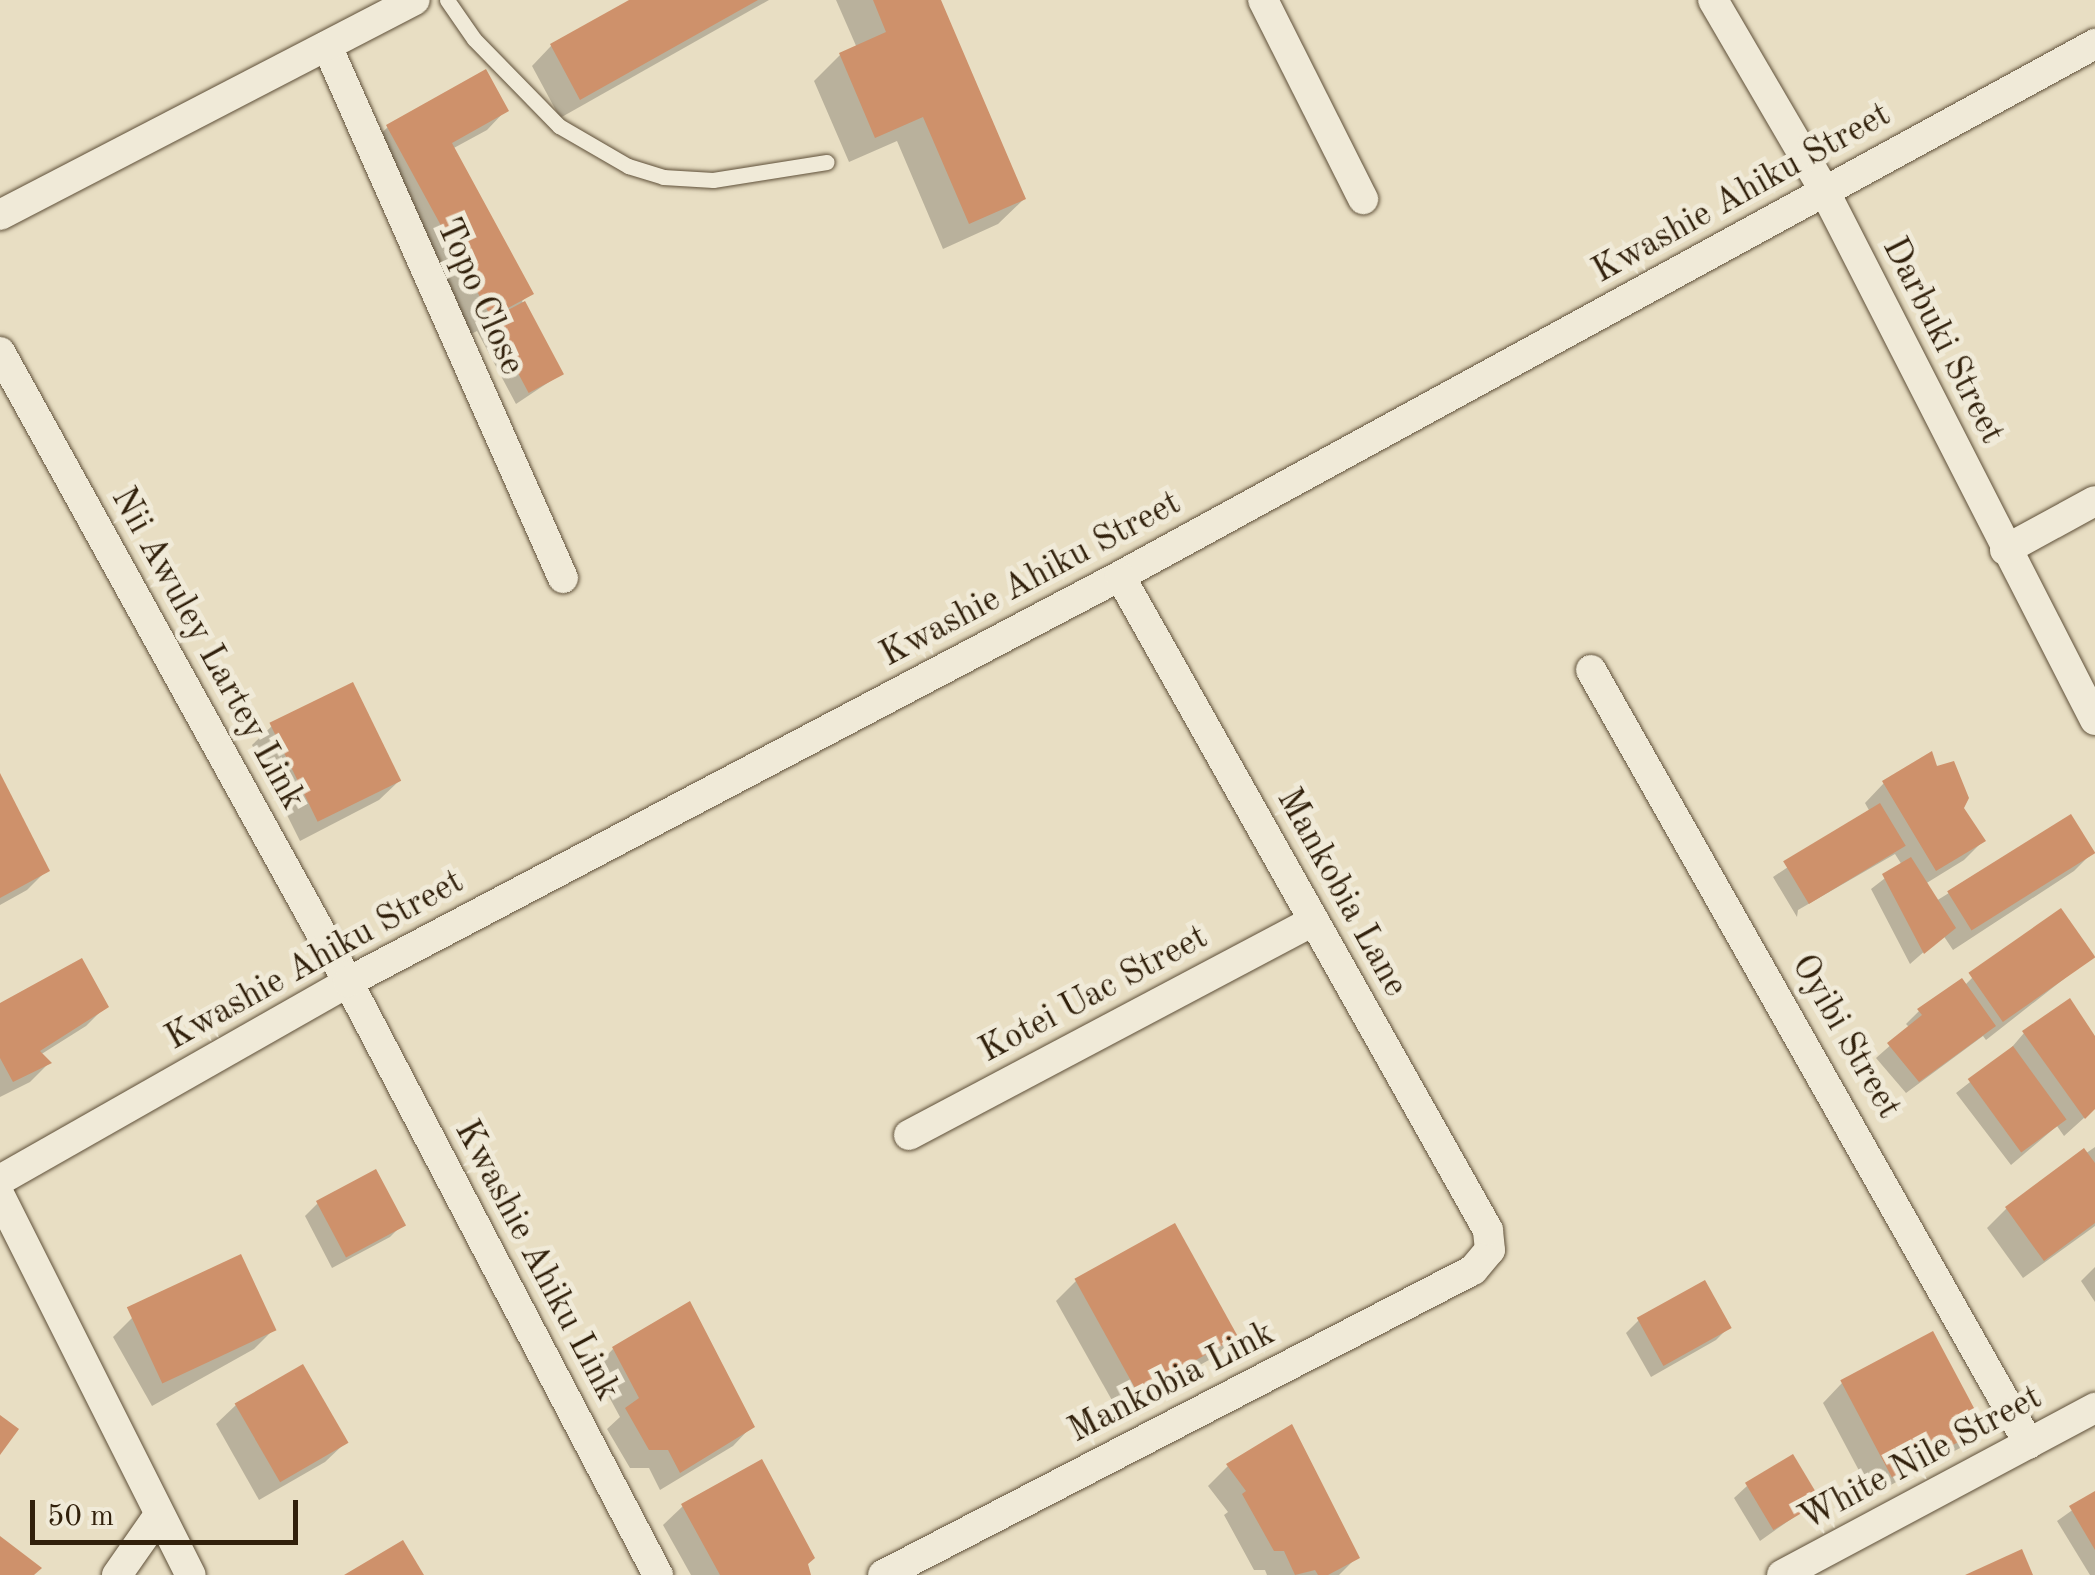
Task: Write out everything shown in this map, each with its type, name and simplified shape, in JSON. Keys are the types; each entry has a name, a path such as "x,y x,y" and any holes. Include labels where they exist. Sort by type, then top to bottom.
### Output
{"street":[{"path":"0,216 415,0"},
{"path":"1263,0 1363,199"},
{"name":"Darbuki Street","path":"1714,0 1825,192 2095,720"},
{"name":"Kwashie Ahiku Street","path":"0,1180 348,982 1120,576 2095,44"},
{"name":"Topo Close","path":"327,46 563,578"},
{"name":"Nii Awuley Lartey Link","path":"0,352 348,982"},
{"path":"2005,550 2095,501"},
{"name":"Mankobia Lane","path":"1120,576 1488,1230 1490,1250"},
{"name":"Oyibi Street","path":"1591,670 2029,1444"},
{"name":"Kotei Uac Street","path":"909,1135 1314,921"},
{"name":"Kwashie Ahiku Link","path":"348,982 658,1575"},
{"path":"0,1196 191,1575"},
{"name":"Mankobia Link","path":"883,1575 1473,1270 1490,1250"},
{"name":"White Nile Street","path":"1782,1575 2095,1408"},
{"path":"117,1575 159,1515"}],"lane":[{"path":"447,0 474,40 559,126 628,166 663,176 713,180 827,162"}],"building":[{"path":"629,0 758,0 580,100 550,44"},
{"path":"873,0 941,0 1026,199 969,224 923,117 875,138 839,53 886,32"},
{"path":"486,69 509,111 452,143 534,294 491,317 386,125"},
{"path":"525,301 564,374 529,393 490,320"},
{"path":"353,682 401,781 318,822 269,723"},
{"path":"1932,751 1937,766 1954,761 1969,798 1964,808 1986,841 1936,871 1882,781"},
{"path":"0,773 50,871 0,898"},
{"path":"1880,803 1906,846 1809,904 1783,861"},
{"path":"2071,814 2095,853 1972,930 1947,891"},
{"path":"1911,857 1956,928 1924,954 1882,874"},
{"path":"2061,908 2095,957 2003,1022 1968,973"},
{"path":"82,958 109,1007 40,1051 52,1063 13,1082 0,1058 0,1003"},
{"path":"1962,978 1996,1026 1919,1082 1887,1043 1922,1015 1917,1009"},
{"path":"2070,998 2095,1036 2095,1109 2085,1119 2022,1031"},
{"path":"2013,1046 2066,1120 2021,1153 1968,1079"},
{"path":"2084,1148 2095,1163 2095,1223 2044,1261 2005,1207"},
{"path":"376,1169 406,1226 346,1257 316,1201"},
{"path":"1175,1223 1238,1337 1137,1392 1074,1279"},
{"path":"241,1254 276,1330 162,1383 127,1307"},
{"path":"1705,1280 1732,1328 1663,1366 1637,1318"},
{"path":"690,1301 755,1427 680,1473 668,1450 649,1450 625,1408 639,1398 612,1347"},
{"path":"1933,1331 1985,1428 1892,1477 1840,1380"},
{"path":"303,1364 348,1443 280,1482 235,1404"},
{"path":"0,1415 19,1429 0,1455"},
{"path":"1292,1424 1360,1558 1328,1575 1318,1575 1315,1570 1295,1575 1284,1551 1274,1551 1242,1494 1246,1491 1226,1464"},
{"path":"1793,1454 1821,1501 1773,1530 1745,1483"},
{"path":"762,1459 815,1558 808,1564 811,1575 720,1575 681,1504"},
{"path":"2095,1491 2095,1550 2069,1506"},
{"path":"0,1536 42,1568 34,1575 0,1575"},
{"path":"403,1540 424,1575 344,1575"},
{"path":"2022,1549 2033,1575 1965,1575"}]}
